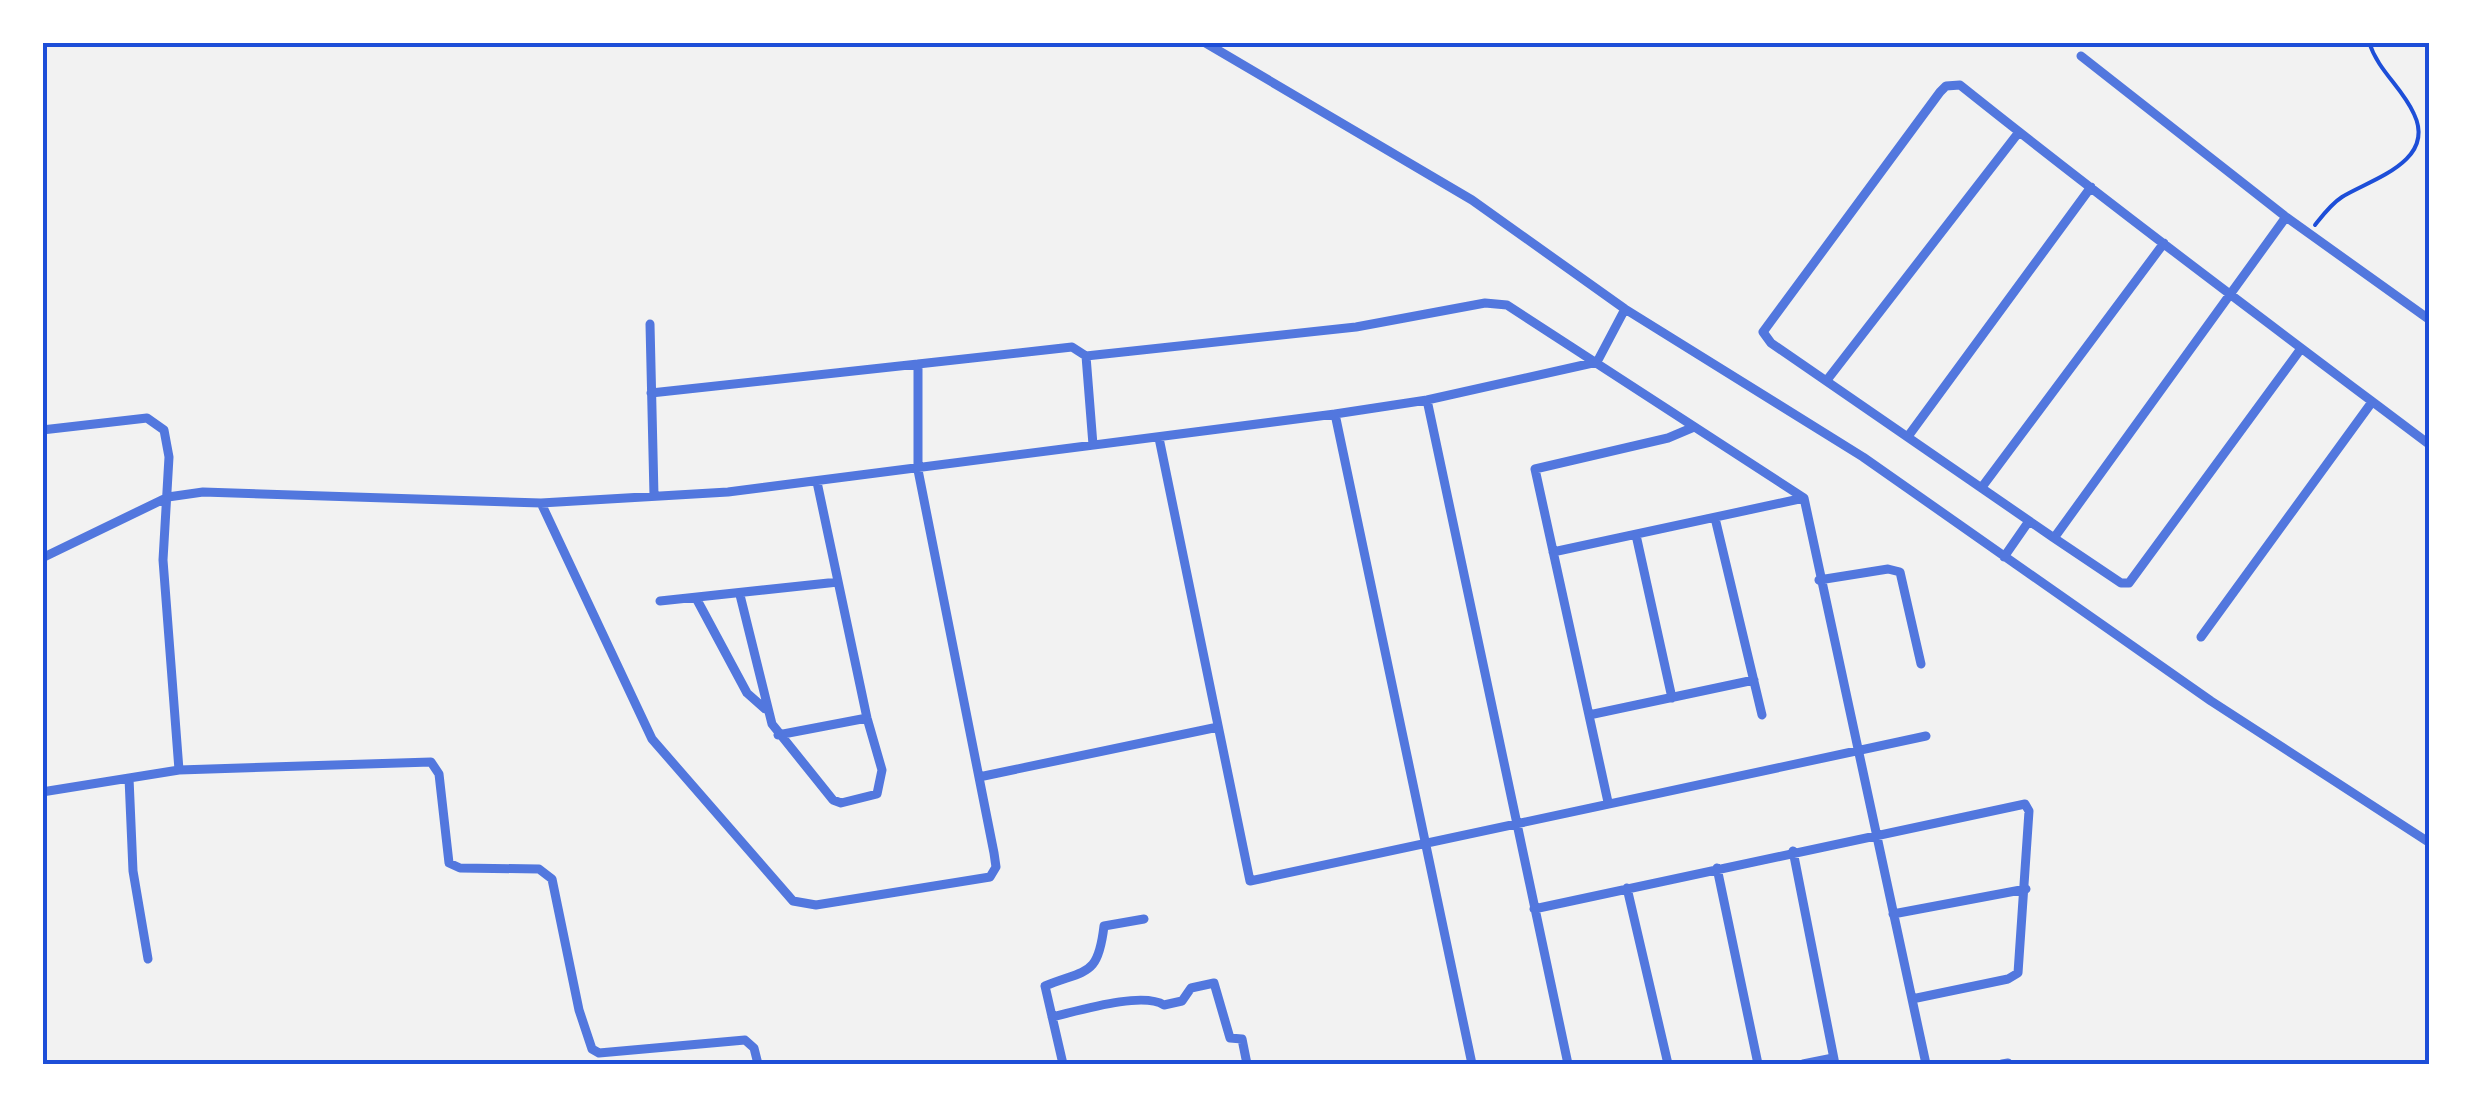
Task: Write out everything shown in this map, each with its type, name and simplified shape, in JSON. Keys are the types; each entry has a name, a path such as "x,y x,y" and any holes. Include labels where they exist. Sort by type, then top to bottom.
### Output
{"street":[{"path":"1204,42 1472,200 1626,309 1863,457 2007,554 2211,702 2429,843 2430,854"},
{"path":"2081,56 2286,217 2430,320"},
{"path":"2300,350 2129,583 2121,582 2029,522 1909,435 1771,343 1765,337 1764,326 1940,92 1946,86 1960,85 2300,350 2430,445"},
{"path":"1826,380 2019,132"},
{"path":"1909,435 2091,186"},
{"path":"2054,538 2286,217"},
{"path":"1982,487 2164,244"},
{"path":"651,393 1072,348 1086,356 1356,327 1498,303 1598,362 1804,498 1926,1064"},
{"path":"42,558 168,497 202,492 541,503 654,496 918,470 1427,400 1598,362 1626,309"},
{"path":"650,324 654,496"},
{"path":"1086,356 1094,446"},
{"path":"541,503 652,739 793,902 816,904 990,877 996,867 918,470 918,364"},
{"path":"1427,400 1568,1064"},
{"path":"2201,637 2372,402"},
{"path":"1335,414 1472,1064"},
{"path":"42,430 128,419 159,423 168,441 164,560 179,770"},
{"path":"1608,802 1535,469 1668,438 1694,428"},
{"path":"1159,438 1250,881 1926,736"},
{"path":"740,596 765,708 778,735 833,800 855,801 877,794 883,781 866,718 817,482"},
{"path":"1553,552 1804,498"},
{"path":"1715,518 1762,715"},
{"path":"2007,554 2029,522"},
{"path":"1636,535 1672,698"},
{"path":"1820,580 1888,569 1900,572 1922,664"},
{"path":"660,601 740,596 838,582"},
{"path":"696,598 747,693 765,708"},
{"path":"1589,716 1754,680"},
{"path":"778,735 866,718"},
{"path":"979,777 1218,727"},
{"path":"42,792 179,770 431,762 440,774 449,863 460,868 539,868 552,879 579,1010 592,1049 599,1053 745,1040 754,1048 758,1064"},
{"path":"129,778 134,871 148,959"},
{"path":"1534,909 1874,833 2025,804 2029,810 2026,889 2018,973 2008,979 1912,999"},
{"path":"1794,851 1834,1061 1803,1064"},
{"path":"1717,868 1758,1064"},
{"path":"1628,888 1668,1064"},
{"path":"1893,914 2026,889"},
{"path":"1062,1064 1045,986 1085,974 1096,963 1104,926 1144,919"},
{"path":"1052,1017 1104,1004 1156,1000 1164,1005 1182,1001 1191,988 1214,984 1230,1038 1242,1039 1247,1064"}],"path":[{"path":"2308,232 2344,196 2391,175 2408,157 2416,136 2412,110 2383,72 2368,42"}]}
